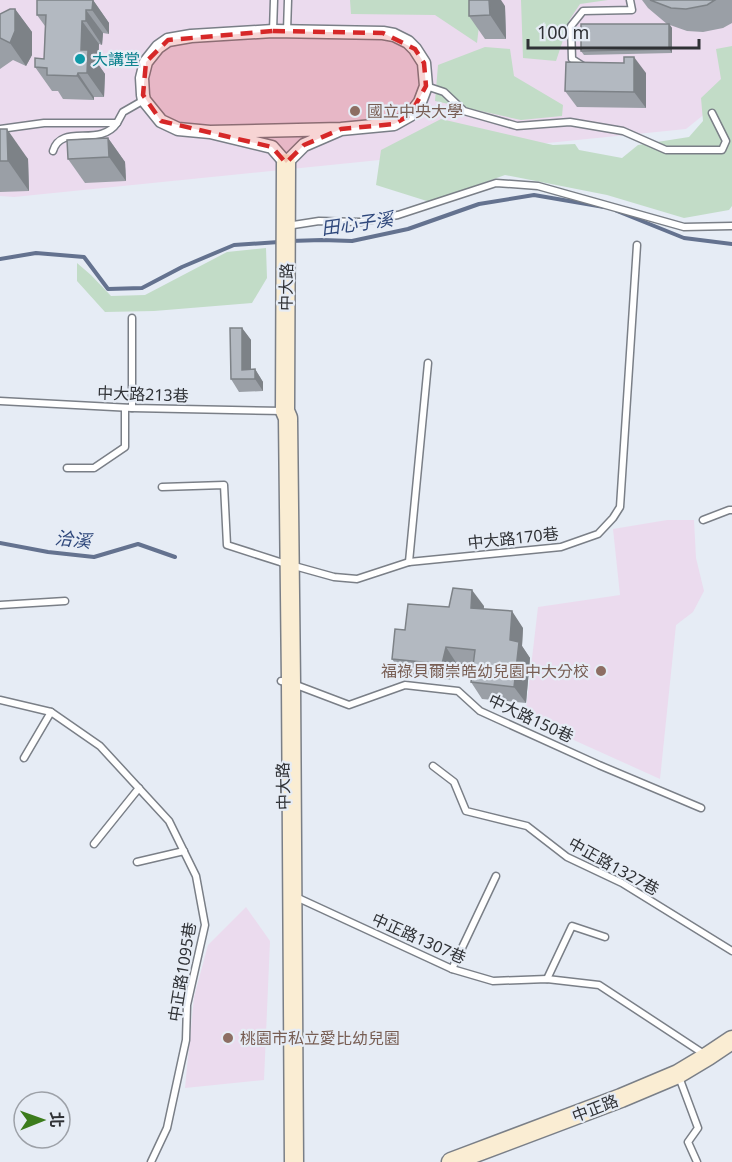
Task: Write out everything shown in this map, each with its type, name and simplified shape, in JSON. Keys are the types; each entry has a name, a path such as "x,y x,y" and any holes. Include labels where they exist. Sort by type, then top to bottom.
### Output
{"street":[{"path":"287,31 383,33 394,35 408,42 424,63 426,86 420,102 410,114 394,124 341,129 210,132 178,129 161,122 144,100 142,78 146,62 158,47 168,40 191,36 287,31"},
{"path":"210,132 272,147 286,163 304,145 341,129"},
{"name":"中大路","path":"286,163 285,411 288,418 284,563 288,895"},
{"path":"283,1162 288,895"},
{"path":"288,895 294,1162"},
{"name":"中正路","path":"451,1162 678,1074 732,1040"}],"lane":[{"path":"273,31 274,0"},
{"path":"287,31 288,0"},
{"path":"593,66 584,67 572,59 571,26 583,11 632,10 630,0"},
{"path":"426,86 444,92 464,111 517,126 570,122 622,131 666,150 722,150 726,141 712,113"},
{"path":"53,151 55,143 64,137 99,135 112,130 123,112 144,100"},
{"path":"0,129 44,123 117,123"},
{"path":"287,229 319,221 360,222 398,215 496,183 538,186 684,227 732,226"},
{"name":"中大路170巷","path":"162,487 224,485 226,545 334,577 357,579 410,562 561,547 598,534 620,507 638,245"},
{"path":"67,468 94,468 125,447 132,318"},
{"path":"410,562 428,363"},
{"name":"中大路213巷","path":"0,401 128,408 285,411"},
{"path":"703,520 732,510"},
{"path":"0,605 65,601"},
{"name":"中大路150巷","path":"286,682 349,705 405,685 458,690 480,711 701,808"},
{"name":"中正路1095巷","path":"0,700 51,712 100,746 169,821 196,876 205,925 188,1005 186,1040 167,1128 151,1162"},
{"path":"24,758 51,712"},
{"name":"中正路1327巷","path":"433,766 454,782 466,811 527,826 567,857 622,883 732,951"},
{"path":"94,844 139,788"},
{"path":"137,862 184,851"},
{"path":"452,969 496,876"},
{"name":"中正路1307巷","path":"288,895 452,969 493,981 547,980 599,986 708,1056"},
{"path":"547,980 572,926 605,936"},
{"path":"678,1074 699,1128 688,1142 697,1162"}],"highlighted area":[{"path":"273,31 383,33 415,49 424,63 426,86 410,115 394,124 341,129 304,145 286,163 272,147 161,121 143,95 146,62 168,40"}],"shaded area":[{"name":"國立中央大學","path":"0,0 732,0 732,92 686,129 14,197 0,196"},
{"name":"福祿貝爾崇皓幼兒園中大分校","path":"667,520 694,520 696,558 704,591 693,612 676,625 660,779 525,718 538,607 620,595 613,529"},
{"name":"桃園市私立愛比幼兒園","path":"246,907 270,941 264,1080 185,1088 194,997 208,945"}],"green space":[{"path":"350,0 482,0 477,43 435,15 351,14"},
{"path":"521,0 608,0 580,4 570,19 556,61 523,58"},
{"path":"732,46 732,206 729,210 684,218 607,195 505,175 430,202 376,185 381,150 441,119 553,145 575,144 579,150 622,158 638,145 689,137 703,121 701,98 721,79 716,49"},
{"path":"485,47 510,49 514,76 563,105 562,116 521,120 435,101 438,65"},
{"path":"266,248 267,278 252,303 154,311 105,312 77,281 77,263 111,296 145,295 227,252"}],"building":[{"path":"37,0 93,0 92,10 86,10 86,21 82,21 81,50 88,50 87,73 78,73 77,76 47,75 47,68 35,67 35,58 44,59 46,15 37,15"},
{"path":"469,0 489,0 490,15 469,16"},
{"path":"650,0 715,0 707,5 686,9 671,8"},
{"path":"15,9 15,31 10,43 0,38 0,14"},
{"path":"581,24 669,24 669,49 581,51"},
{"path":"624,57 634,57 634,92 565,91 566,62 624,63"},
{"path":"0,129 7,129 8,161 0,161"},
{"path":"108,138 109,157 68,159 67,140"},
{"path":"230,328 242,328 242,370 255,369 255,379 231,379"},
{"path":"453,588 472,590 471,608 512,611 510,640 519,642 514,687 471,682 475,650 446,647 442,664 392,659 395,629 405,630 408,604 449,607"}],"waterway":[{"name":"田心子溪","path":"290,241 352,241 408,229 479,204 534,195 604,207"},
{"name":"田心子溪","path":"617,211 684,238 732,244"},
{"name":"田心子溪","path":"0,259 36,253 84,257 108,289 142,288 182,267 234,245 279,242"},
{"name":"洽溪","path":"0,543 48,552 94,557 138,544 175,557"}],"place":[{"name":"大講堂","path":"80,59"},
{"name":"國立中央大學","path":"355,111"},
{"name":"福祿貝爾崇皓幼兒園中大分校","path":"601,671"},
{"name":"桃園市私立愛比幼兒園","path":"228,1038"}]}
